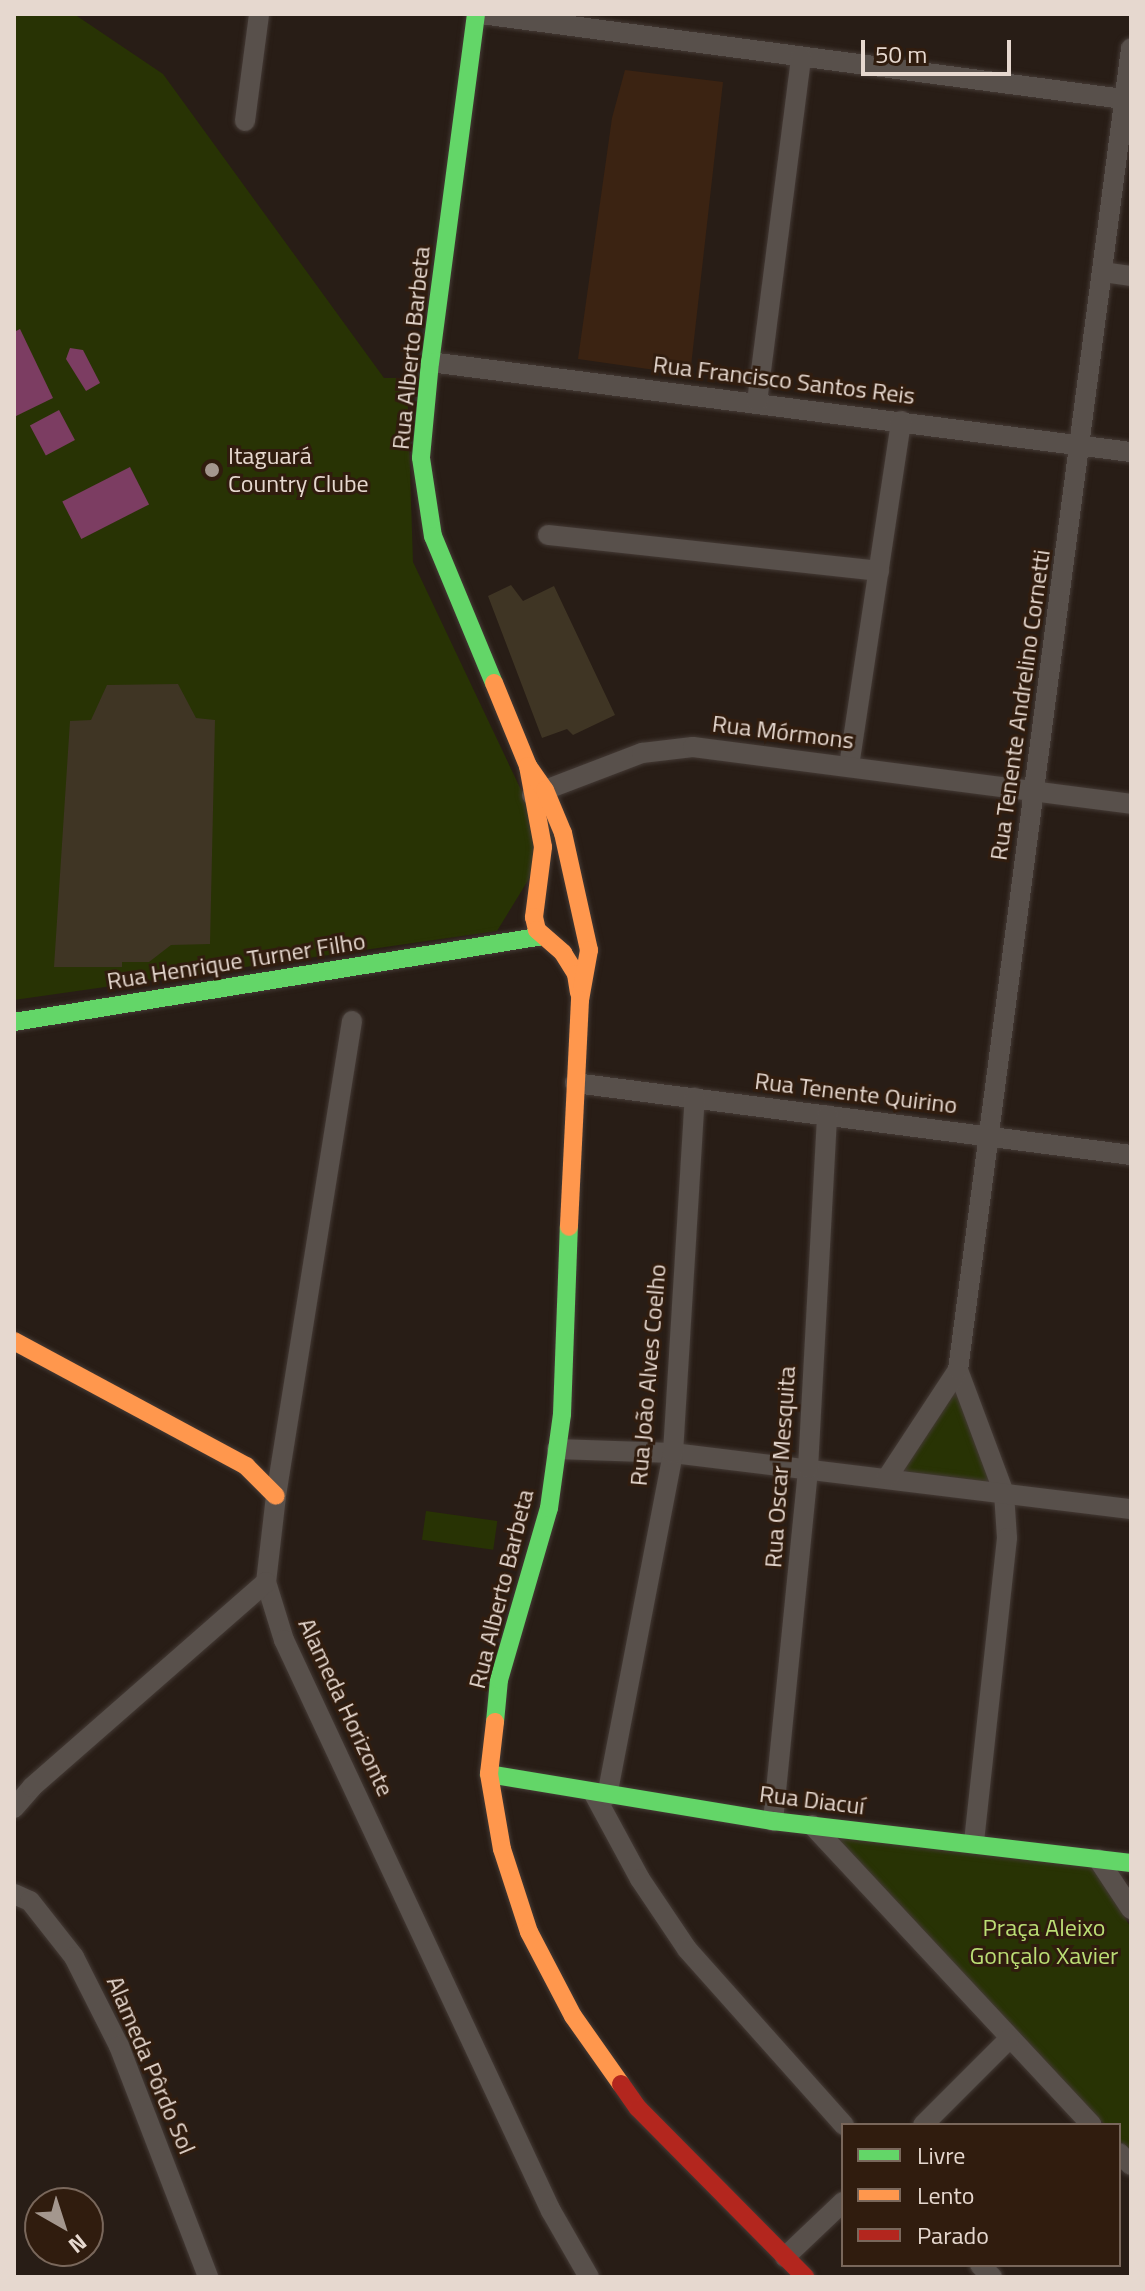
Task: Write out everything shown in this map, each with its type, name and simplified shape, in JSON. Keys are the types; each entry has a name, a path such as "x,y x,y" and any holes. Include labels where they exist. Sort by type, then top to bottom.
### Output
{"main road":[{"name":"Rua Alberto Barbeta","path":"478,14 430,362 421,458 433,536 538,793"},
{"path":"466,947 543,937 562,941 576,933 558,903 543,847 538,793"},
{"path":"538,793 563,833 558,903 589,950 580,1000"},
{"path":"558,903 534,917 543,937 563,953 576,974 580,1000"},
{"path":"466,947 558,903"},
{"name":"Rua Henrique Turner Filho","path":"14,1022 466,947"},
{"name":"Rua Alberto Barbeta","path":"580,1000 562,1414 549,1508 499,1680 489,1774 502,1849 529,1932 573,2016 638,2108 805,2277"},
{"path":"14,1341 246,1466 276,1496"},
{"name":"Rua Diacuí","path":"489,1774 600,1795 773,1821 1131,1863"}],"street":[{"path":"245,121 259,14"},
{"path":"478,14 1128,100"},
{"name":"Rua Tenente Andrelino Cornetti","path":"958,1370 1128,100 1131,48"},
{"path":"757,402 801,58"},
{"path":"1103,272 1131,276"},
{"name":"Rua Francisco Santos Reis","path":"430,362 1131,452"},
{"path":"849,766 901,421"},
{"path":"548,535 879,571"},
{"name":"Rua Mórmons","path":"538,793 642,753 693,747 1131,804"},
{"name":"Alameda Horizonte","path":"352,1021 276,1496 266,1582 284,1640 551,2211 589,2277"},
{"name":"Rua Tenente Quirino","path":"575,1083 1131,1155"},
{"name":"Rua João Alves Coelho","path":"600,1795 673,1453 695,1098"},
{"name":"Rua Oscar Mesquita","path":"773,1821 808,1468 827,1116"},
{"path":"887,1478 958,1370"},
{"path":"958,1370 1004,1493 1007,1538 974,1843"},
{"path":"557,1449 673,1453 1131,1509"},
{"path":"14,1808 32,1787 266,1582"},
{"path":"600,1795 640,1879 687,1949 842,2123"},
{"path":"812,1825 1090,2123"},
{"path":"1098,1859 1131,1909"},
{"name":"Alameda Pôrdo Sol","path":"14,1894 30,1901 74,1957 119,2046 208,2277"},
{"path":"925,2123 1009,2039"},
{"path":"785,2257 841,2204"}],"shaded area":[{"path":"625,70 723,82 690,375 578,359 612,118"},
{"path":"20,329 53,398 14,417 14,332"},
{"path":"70,348 83,350 100,383 86,391 66,359"},
{"path":"59,410 75,440 46,456 30,425"},
{"path":"130,467 149,504 81,539 62,502"}],"green space":[{"name":"Itaguará Country Clube","path":"14,14 74,14 163,74 384,378 407,378 413,562 532,813 535,869 497,931 14,1000"},
{"path":"958,1377 1000,1489 889,1474"},
{"path":"426,1511 497,1521 493,1550 422,1540"},
{"name":"Praça Aleixo Gonçalo Xavier","path":"831,1836 1093,1865 1131,1928 1131,2152 1121,2142 1121,2123 1103,2123"}],"building":[{"path":"511,585 523,601 554,586 615,715 573,735 567,729 542,738 488,596"},
{"path":"178,684 196,718 215,720 210,944 171,945 149,962 122,962 122,967 54,967 70,721 91,720 107,685"}],"traffic: fast":[{"path":"476,14 430,362 421,458 433,536 494,683"},
{"path":"14,1022 543,936"},
{"path":"495,1722 499,1680 549,1508 562,1414 569,1227"},
{"path":"489,1774 773,1821 1131,1863"}],"traffic: slow":[{"path":"494,683 528,766 543,847 534,917 537,930 563,953 576,974 579,993"},
{"path":"528,766 545,790 563,833 589,950 580,1000 569,1227"},
{"path":"14,1341 246,1466 276,1496"},
{"path":"495,1722 489,1774 502,1849 529,1932 573,2016 621,2084"}],"traffic: jam":[{"path":"621,2084 638,2108 805,2277"}],"place":[{"name":"Itaguará Country Clube","path":"212,470"}]}
